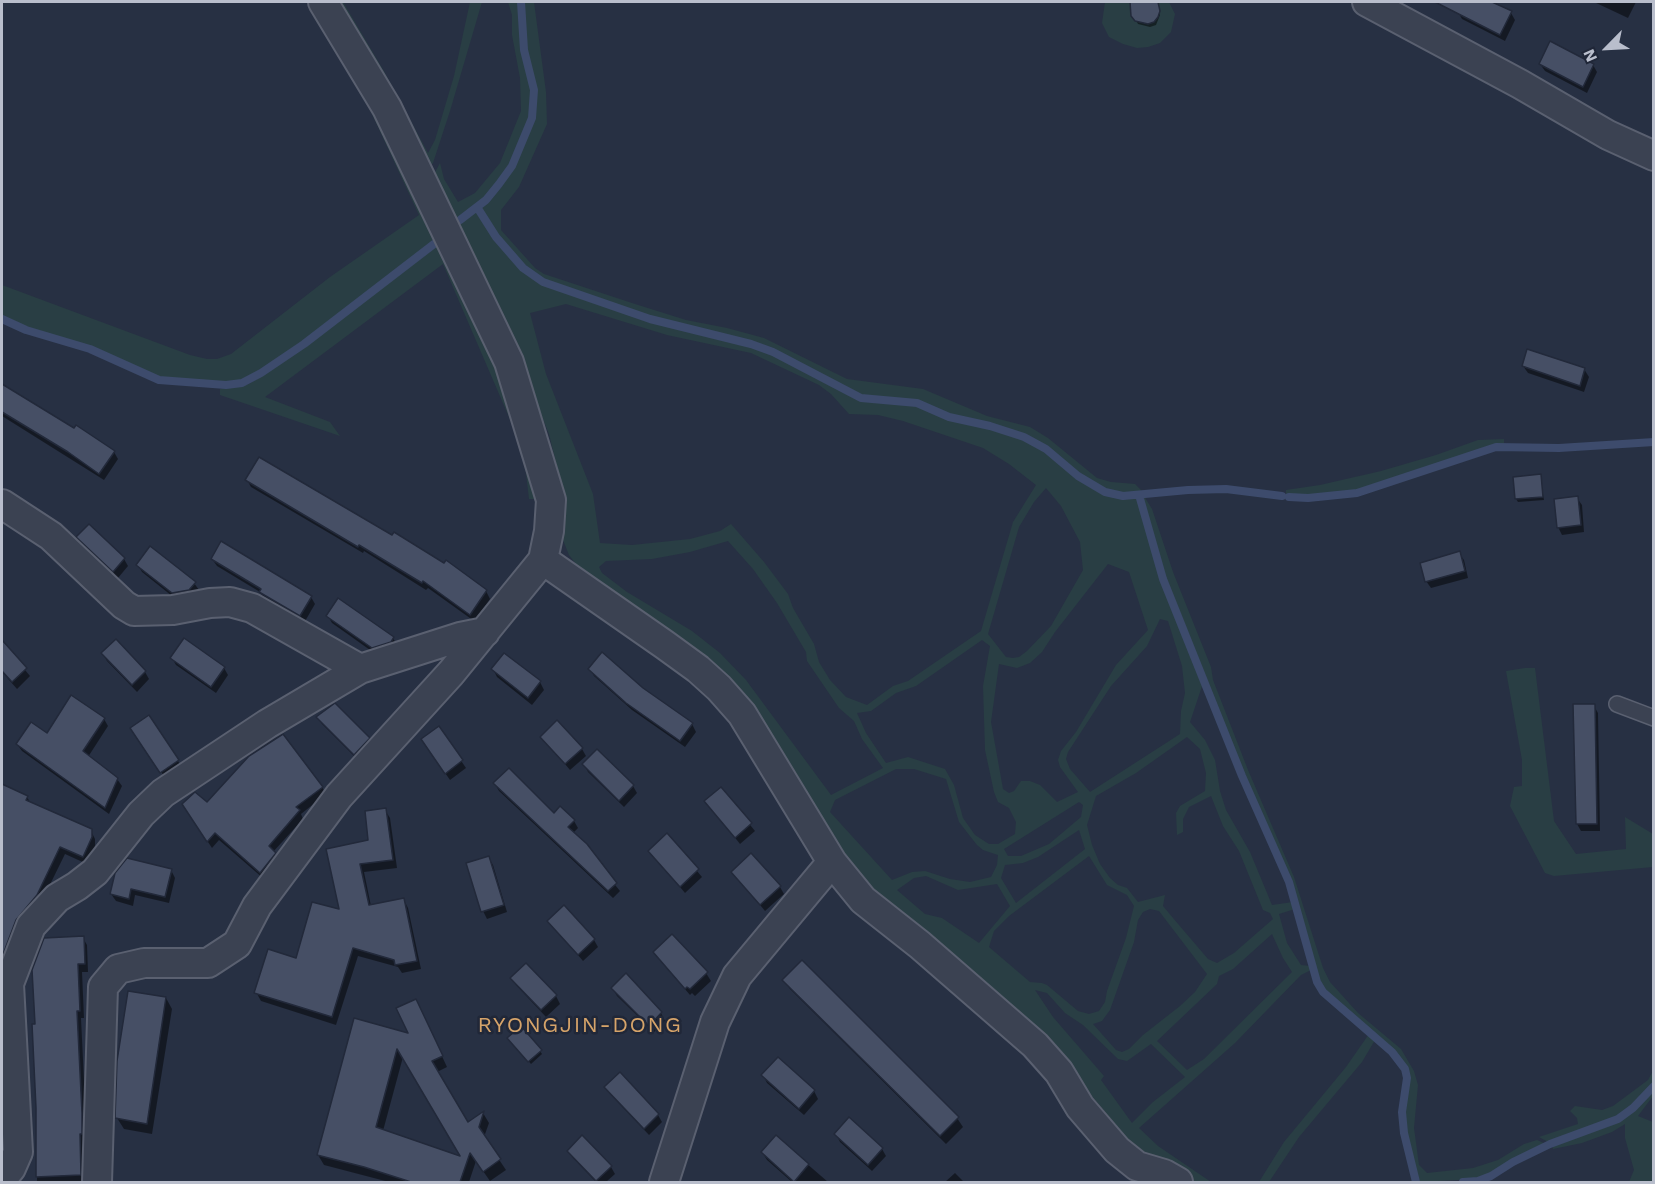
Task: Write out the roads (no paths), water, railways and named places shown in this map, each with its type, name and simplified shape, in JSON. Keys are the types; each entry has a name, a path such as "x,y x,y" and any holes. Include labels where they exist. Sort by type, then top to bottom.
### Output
{"street":[{"path":"97,1182 103,987 118,969 144,963 208,963 237,944 257,906 339,796 451,673 543,560 549,531 551,500 509,362 387,108 323,2"},
{"path":"1367,2 1520,84 1608,135 1653,156"},
{"path":"2,504 51,536 124,605 134,611 173,610 230,602 252,608 360,669"},
{"path":"543,560 673,651 719,688 742,714 832,862 863,900 920,945 1035,1045 1059,1072 1080,1107 1117,1150 1137,1166 1164,1174 1178,1182"},
{"path":"2,1179 11,1168 18,1152 5,993 31,926 57,898 95,872 141,814 163,793 267,724 360,669 460,637 486,632"},
{"path":"664,1182 715,1022 737,976 832,862"}],"lane":[{"path":"1617,704 1653,718"}],"waterway":[{"path":"460,220 486,200 512,166 532,118 534,90 524,50 521,2"},
{"path":"477,207 496,237 523,268 543,282 650,319 751,344 773,352 861,398 917,403 949,417 990,426 1024,437 1046,449 1078,476 1105,492 1123,496 1226,489 1282,496"},
{"path":"2,319 26,330 90,349 159,380 226,385 242,383 304,344 434,244"},
{"path":"1289,497 1308,498 1357,493 1496,447 1559,448 1654,442"},
{"path":"1139,495 1163,579 1242,776 1289,882 1317,982 1323,992 1392,1052 1405,1069 1407,1078 1402,1112 1404,1133 1416,1182"},
{"path":"1463,1182 1478,1181 1491,1176 1513,1162 1550,1144 1618,1119 1633,1108 1654,1086"}],"district":[{"name":"RYONGJIN-DONG","path":"580,1026"}]}
